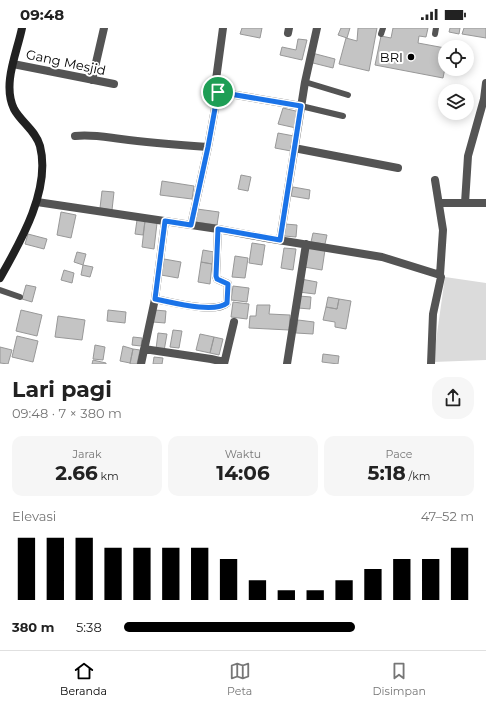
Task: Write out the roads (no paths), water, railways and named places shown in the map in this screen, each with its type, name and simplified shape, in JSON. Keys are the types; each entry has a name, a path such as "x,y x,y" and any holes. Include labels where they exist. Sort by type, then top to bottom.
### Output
{"main road":[{"path":"0,278 20,241 37,202 42,175 42,161 37,138 14,109 10,94 10,79 22,28"}],"street":[{"path":"92,80 104,28"},
{"path":"191,225 218,92 215,87 223,28"},
{"path":"280,240 305,82 317,28"},
{"name":"Gang Mesjid","path":"13,64 114,84"},
{"path":"464,203 468,156 484,99 486,83"},
{"path":"218,92 301,106"},
{"path":"75,136 86,134 121,139 208,147"},
{"path":"294,148 398,168"},
{"path":"431,364 433,314 440,277 443,230 436,180"},
{"path":"37,202 218,229 382,257 440,275"},
{"path":"439,203 486,203"},
{"path":"141,364 155,299 165,221"},
{"path":"155,299 206,307 220,307 227,303 228,284 217,279 216,276 218,229"},
{"path":"287,364 306,244"},
{"path":"144,349 211,359 224,363 234,322"}],"lane":[{"path":"305,82 348,95"},
{"path":"301,106 343,116"},
{"path":"0,290 20,297"}],"place":[{"name":"BRI","path":"411,57"}]}
